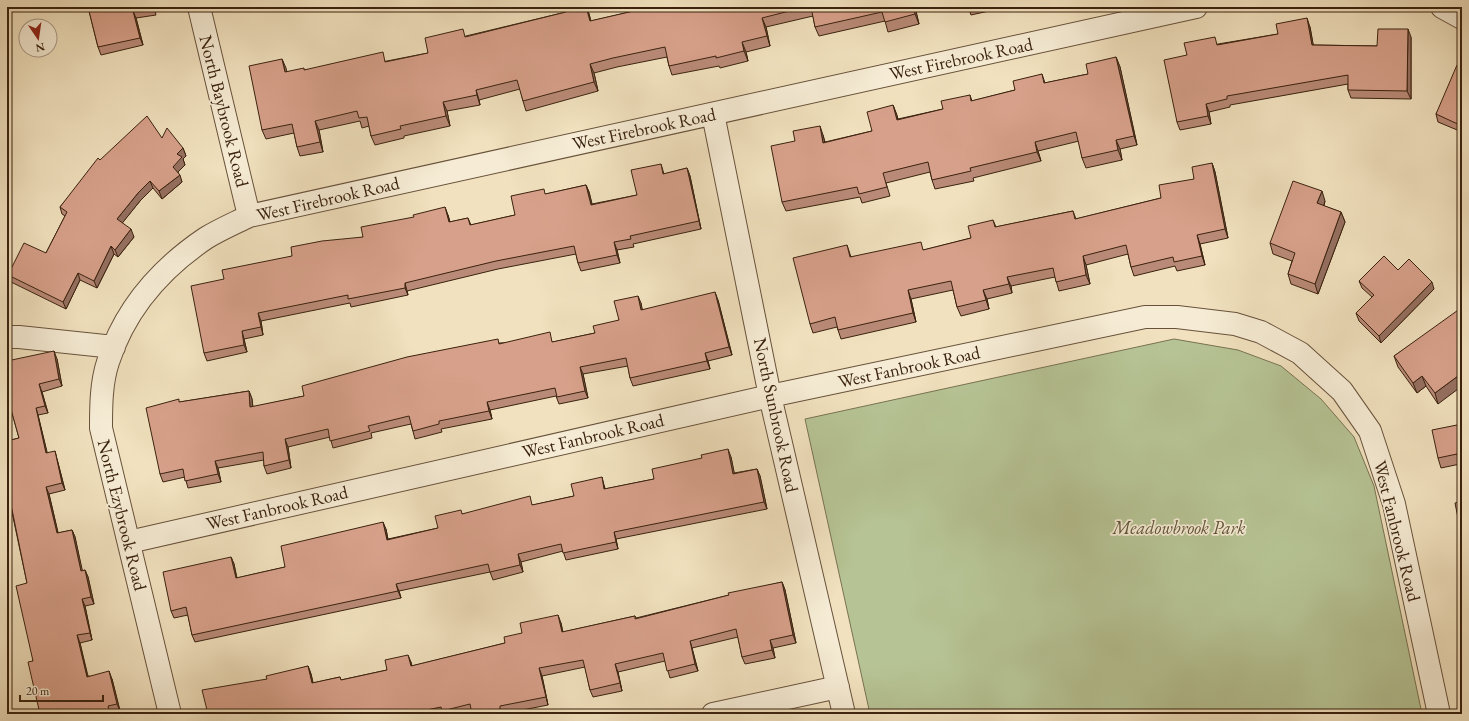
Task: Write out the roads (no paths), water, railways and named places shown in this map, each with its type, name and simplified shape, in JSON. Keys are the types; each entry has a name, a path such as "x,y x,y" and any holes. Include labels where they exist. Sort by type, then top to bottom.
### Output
{"street":[{"name":"North Baybrook Road","path":"199,7 249,216"},
{"name":"West Firebrook Road","path":"128,317 163,272 207,238 249,216 1196,7"},
{"path":"1442,7 1462,18"},
{"name":"North Sunbrook Road","path":"713,114 770,396 844,714"},
{"name":"North Ezybrook Road","path":"128,317 108,362 102,393 101,428 170,714"},
{"name":"West Fanbrook Road","path":"129,542 770,396 1145,317 1177,317 1235,324 1261,332 1300,354 1342,391 1370,431 1394,504 1439,714"},
{"path":"7,337 114,347"},
{"path":"713,714 838,687"}],"park label":[{"name":"Meadowbrook Park","path":"1179,528"}]}
